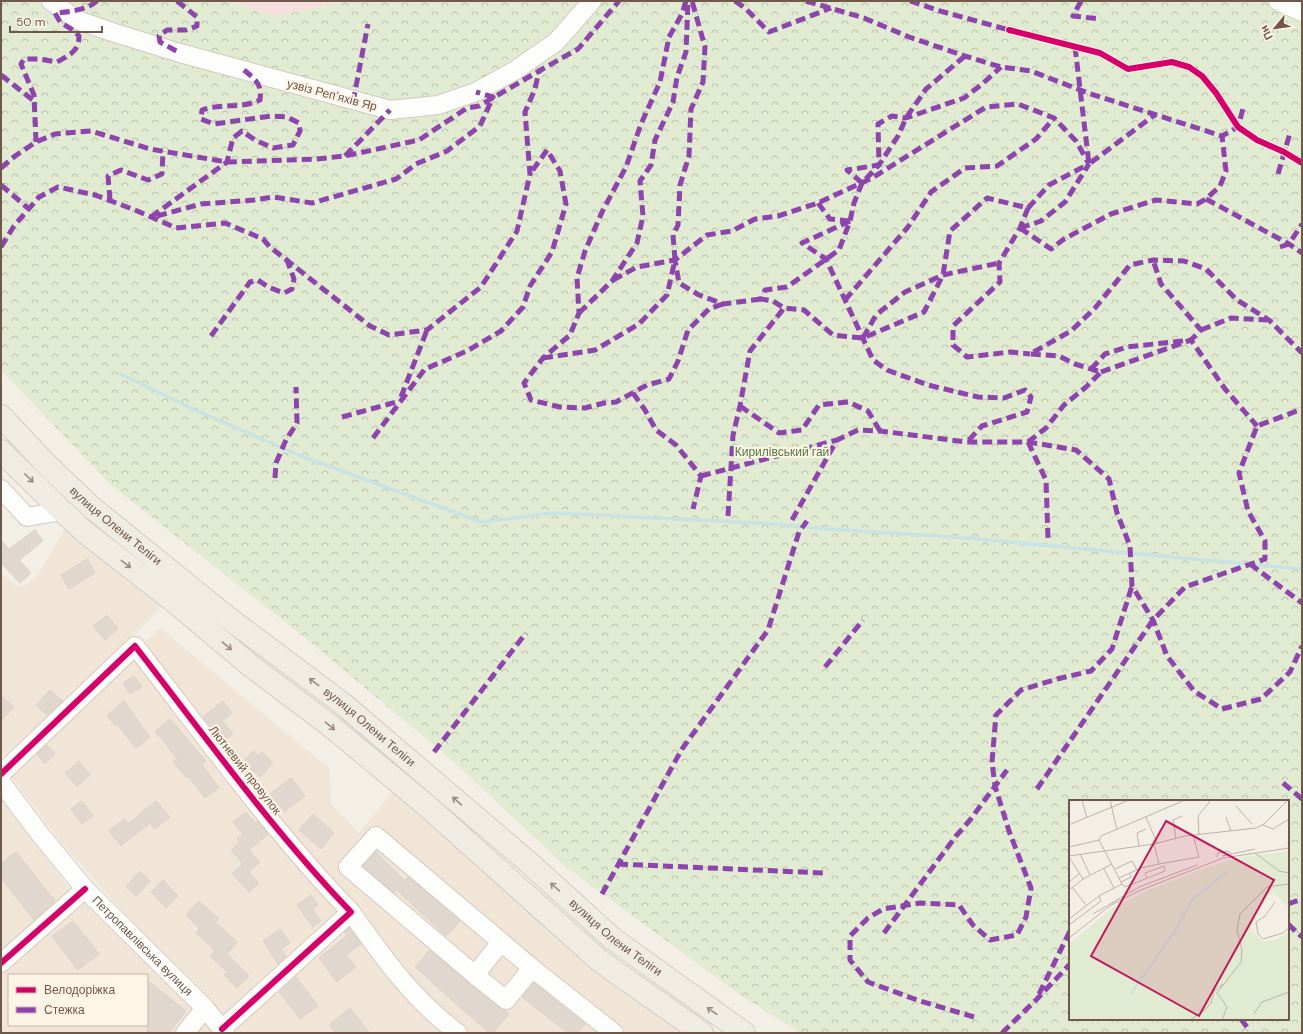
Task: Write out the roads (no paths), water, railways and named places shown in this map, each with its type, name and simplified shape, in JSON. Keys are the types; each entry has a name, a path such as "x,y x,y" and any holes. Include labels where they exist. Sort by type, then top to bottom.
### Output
{"main road":[{"name":"вулиця Олени Теліги","path":"1,416 48,466 90,506 227,617 343,704 526,861 613,939 744,1033"},
{"name":"вулиця Олени Теліги","path":"1,451 86,533 171,599 251,666 328,724 426,805 600,961 702,1033"}],"street":[{"name":"узвіз Репʼяхів Яр","path":"51,1 77,20 112,32 353,102 390,110 438,105 476,92 495,82 514,71 556,42 592,1"},
{"path":"1278,1 1302,12"},
{"path":"1,489 27,517 62,511"},
{"name":"Лютневий провулок","path":"1,774 135,646 273,825 318,878 351,912"},
{"name":"Петропавлівська вулиця","path":"1,782 40,834 85,889 205,1008 224,1031"},
{"path":"532,968 506,1000 348,867 376,836 532,968 614,1033"},
{"path":"1,963 85,889"},
{"path":"224,1031 351,912 376,948 410,990 458,1033"},
{"path":"475,975 501,942"},
{"path":"185,1033 205,1008"}],"waterway":[{"path":"121,374 195,410 301,456 481,522 553,513 759,523 955,537 1302,569"}],"park label":[{"name":"Кирилівський гай","path":"782,452"}]}
